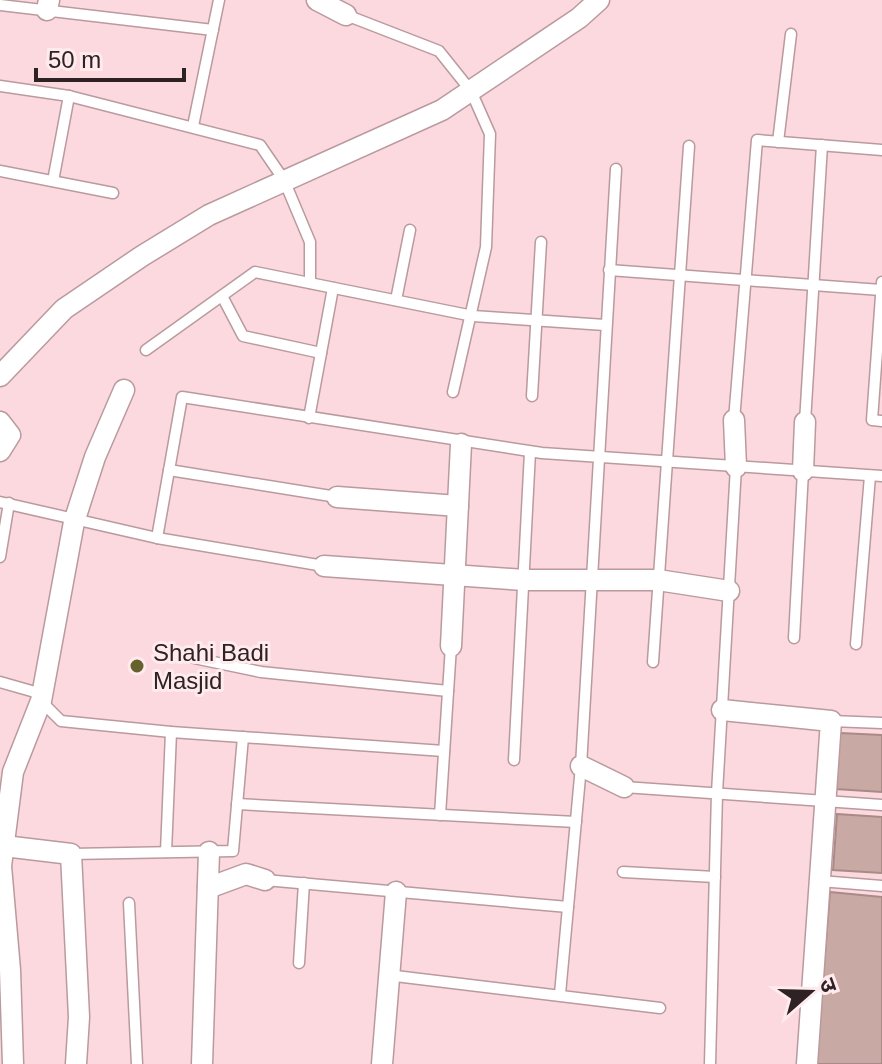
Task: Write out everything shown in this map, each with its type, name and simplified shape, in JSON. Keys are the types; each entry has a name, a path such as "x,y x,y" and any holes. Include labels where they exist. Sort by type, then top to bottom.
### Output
{"street":[{"path":"317,0 346,15"},
{"path":"0,376 77,300 209,215 442,110 579,18 599,0"},
{"path":"13,1064 5,1000 1,866 7,771 42,697 74,522 95,457 124,390"},
{"path":"734,420 736,467"},
{"path":"0,422 10,435 0,451"},
{"path":"803,471 805,422"},
{"path":"451,646 461,444"},
{"path":"337,497 458,506"},
{"path":"324,566 524,580 658,580 729,591"},
{"path":"722,710 831,721 807,1064"},
{"path":"581,766 624,787"},
{"path":"2,846 71,854 79,1017 76,1064"},
{"path":"202,1064 209,852"},
{"path":"208,888 246,874 265,880"},
{"path":"382,1064 396,892"}],"lane":[{"path":"193,126 219,0"},
{"path":"0,5 48,5 213,30"},
{"path":"346,15 439,51 471,91 490,134 486,247 473,316 453,392"},
{"path":"778,142 791,34"},
{"path":"0,86 69,96 260,145 284,180 310,242 310,283"},
{"path":"53,181 69,96"},
{"path":"734,420 757,140 882,150"},
{"path":"805,422 822,145"},
{"path":"653,662 689,146"},
{"path":"560,994 581,766 616,169"},
{"path":"0,171 113,193"},
{"path":"396,300 410,230"},
{"path":"532,396 541,242"},
{"path":"609,270 881,290"},
{"path":"146,350 255,272 473,316 605,325"},
{"path":"882,282 872,420 882,421"},
{"path":"309,418 333,288"},
{"path":"222,296 243,336 321,353"},
{"path":"157,538 182,397 461,444 530,452 876,476 856,644"},
{"path":"514,760 530,452"},
{"path":"710,1064 717,793 736,467"},
{"path":"169,470 337,497"},
{"path":"794,638 803,471"},
{"path":"0,557 5,502 74,522 324,566"},
{"path":"440,815 451,646"},
{"path":"194,658 261,672 448,691"},
{"path":"0,682 42,697 61,721 444,751"},
{"path":"831,721 882,723"},
{"path":"166,852 171,732"},
{"path":"71,854 233,851 243,737"},
{"path":"624,787 882,805"},
{"path":"237,804 576,822"},
{"path":"623,872 715,877"},
{"path":"265,880 568,907"},
{"path":"820,881 882,886"},
{"path":"299,963 304,883"},
{"path":"129,903 137,1064"},
{"path":"387,975 660,1008"}],"building":[{"path":"840,733 882,735 882,792 836,789"},
{"path":"837,814 882,817 882,873 833,870"},
{"path":"830,892 882,897 882,1064 816,1064"}],"place":[{"name":"Shahi Badi Masjid","path":"137,666"}]}
